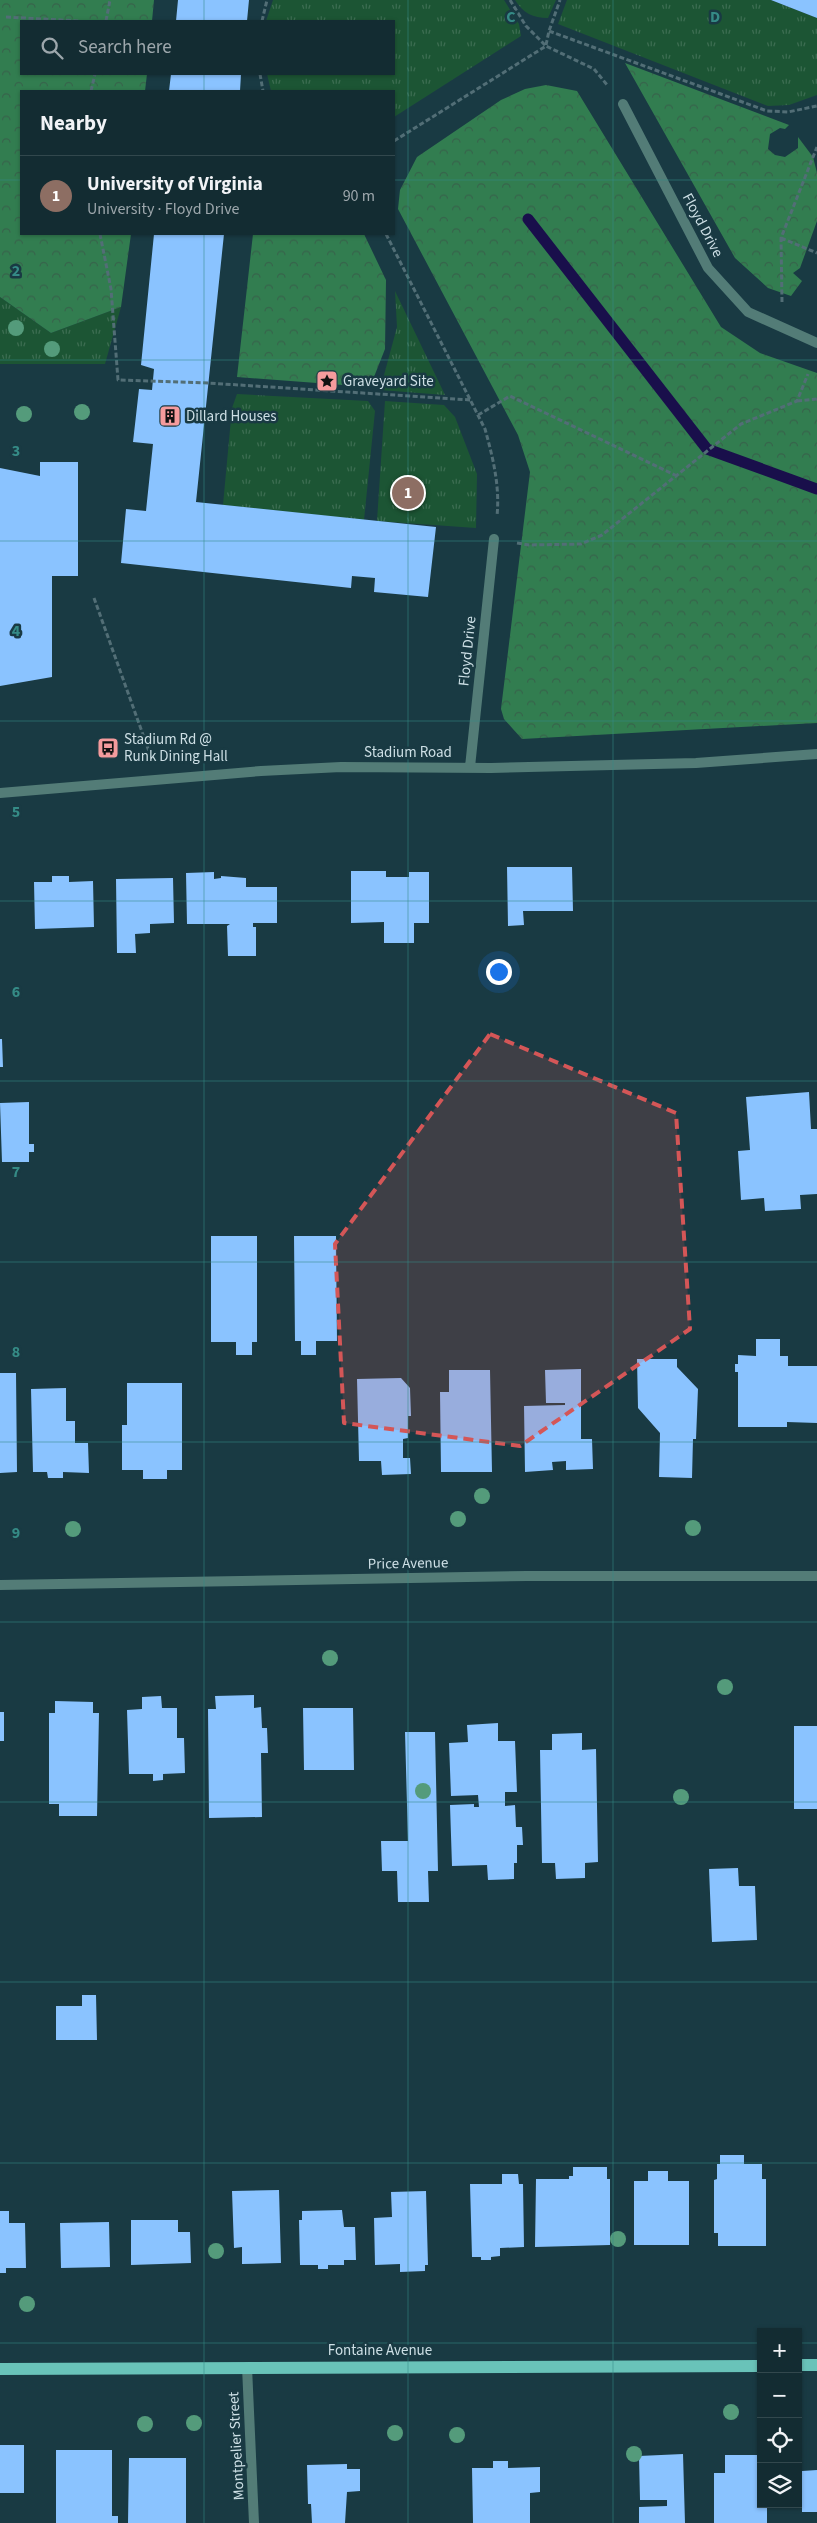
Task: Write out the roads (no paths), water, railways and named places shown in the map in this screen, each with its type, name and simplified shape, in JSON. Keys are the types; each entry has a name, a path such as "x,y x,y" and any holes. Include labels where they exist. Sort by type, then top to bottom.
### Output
{"main road":[{"path":"802,2365 817,2365"},
{"name":"Fontaine Avenue","path":"0,2368 757,2366"}],"street":[{"name":"Floyd Drive","path":"623,104 708,268 748,312 817,343"},
{"name":"Floyd Drive","path":"470,767 494,539"},
{"name":"Stadium Road","path":"0,793 261,771 341,767 696,763 817,754"},
{"name":"Price Avenue","path":"0,1585 527,1576 817,1576"},
{"name":"Montpelier Street","path":"247,2367 254,2523"}],"waterway":[{"path":"528,219 707,449 817,489"}],"place":[{"name":"Graveyard Site","path":"327,381"},
{"name":"Dillard Houses","path":"170,416"},
{"name":"University of Virginia","path":"408,493"},
{"name":"Stadium Rd @ Runk Dining Hall","path":"108,748"}]}
